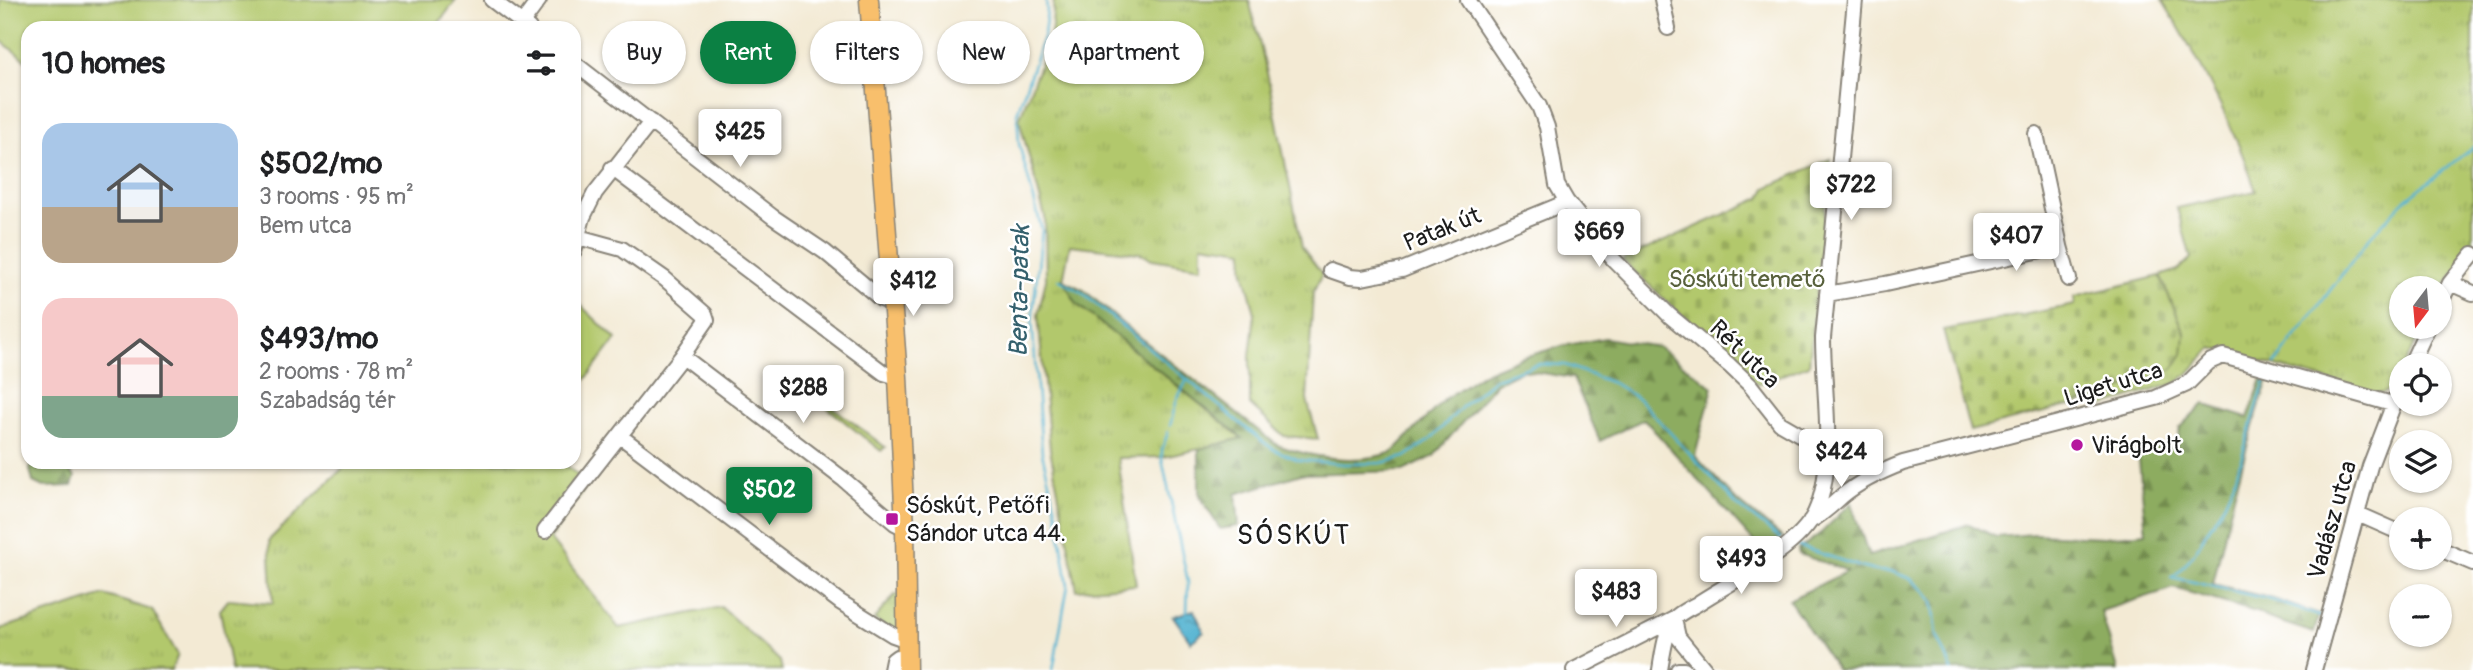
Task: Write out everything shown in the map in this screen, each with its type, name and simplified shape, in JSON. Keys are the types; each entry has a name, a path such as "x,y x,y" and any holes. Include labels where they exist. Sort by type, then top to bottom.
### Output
{"main road":[{"path":"869,0 898,377 905,528 907,655"}],"street":[{"path":"492,0 521,21"},
{"path":"528,21 539,0"},
{"name":"Rét utca","path":"1468,0 1539,106 1547,127 1557,185 1567,202 1630,277 1670,316 1730,365 1750,385 1780,424 1813,442 1827,444"},
{"path":"1662,0 1668,29"},
{"path":"1574,670 1674,619 1787,546 1810,521 1824,487 1827,444 1823,379 1827,294 1855,0"},
{"path":"581,67 773,217 825,252 881,299 893,303"},
{"path":"581,225 595,192 651,122"},
{"path":"2036,134 2068,279"},
{"path":"612,168 884,373 898,377"},
{"name":"Patak út","path":"1330,270 1349,277 1362,278 1402,270 1567,202"},
{"path":"545,531 707,320 705,314 665,279 622,249 613,245 581,244"},
{"path":"1827,294 2060,246"},
{"path":"2452,280 2473,254"},
{"path":"2452,284 2473,293"},
{"path":"682,356 821,462 895,523 905,528"},
{"name":"Liget utca","path":"1810,521 1824,514 1842,496 1887,469 2156,398 2187,384 2209,362 2223,356 2389,403"},
{"name":"Vadász utca","path":"2314,670 2370,466 2389,412"},
{"path":"620,436 840,602 893,635 907,655 893,660 891,670"},
{"path":"1824,487 1842,496"},
{"path":"2358,514 2389,528"},
{"path":"2452,554 2473,564"},
{"path":"1660,670 1663,651 1674,619"},
{"path":"1674,619 1678,637 1706,670"},
{"path":"1645,634 1663,651"},
{"path":"1678,670 1684,670"}],"green space":[{"path":"0,0 456,0 440,21 21,21 21,56 0,40"},
{"path":"1054,0 1249,0 1268,77 1302,247 1322,274 1313,293 1307,400 1318,439 1284,436 1250,405 1250,356 1255,313 1243,268 1244,250 1202,244 1202,267 1152,259 1139,253 1070,245 1063,280 1077,304 1243,439 1164,457 1118,458 1136,585 1077,590 1050,449 1038,315 1046,279 1045,217 1019,119 1044,55 1044,84 1204,84 1204,21 1052,21"},
{"path":"2162,0 2473,0 2473,248 2452,276 2389,276 2389,340 2417,340 2410,353 2389,353 2389,390 2376,394 2212,348 2188,374 2174,384 2095,408 2092,400 2173,369 2185,333 2160,276 2178,270 2191,258 2177,208 2256,191 2215,93"},
{"name":"Sóskúti temető","path":"1830,159 1809,365 1757,384 1622,260 1761,198 1766,188"},
{"path":"2160,276 2185,333 2183,354 2173,369 2092,400 1970,431 1943,330 2075,305 2074,297"},
{"path":"1063,280 1084,290 1124,325 1277,445 1335,458 1364,458 1393,452 1446,398 1482,374 1520,358 1605,338 1658,347 1713,387 1695,456 1735,499 1782,537 1762,551 1644,419 1600,441 1573,378 1522,370 1496,383 1433,457 1403,471 1301,474 1236,494 1239,526 1220,529 1199,495 1199,449 1242,438 1077,304"},
{"path":"581,306 616,339 581,386"},
{"path":"796,379 885,447 881,451 797,383"},
{"path":"2262,379 2268,380 2245,455 2213,584 2273,599 2319,615 2314,633 2259,613 2174,588 2101,611 2118,670 1837,670 1789,600 1848,571 1799,554 1798,550 1822,532 1851,503 1869,556 1969,524 1996,537 2034,534 2104,537 2146,533 2138,450 2177,447 2180,428 2205,403 2248,418"},
{"path":"67,469 75,477 72,486 43,487 33,482 30,470"},
{"path":"342,469 570,469 588,484 550,539 619,628 721,607 780,661 782,670 231,670 220,610 229,599 273,603 269,540"},
{"path":"896,594 902,597 901,629 895,633 874,619"},
{"path":"104,595 152,610 178,655 171,670 0,670 0,629"}],"water":[{"path":"1194,610 1204,632 1191,642 1173,616"}],"waterway":[{"name":"Benta-patak","path":"1046,0 1044,35 1017,113 1019,144 1042,230 1032,320 1042,453 1057,514 1068,585 1053,670"},
{"path":"2275,364 2370,237 2403,202 2473,147"},
{"path":"1058,279 1081,292 1257,437 1273,449 1299,460 1345,464 1381,463 1405,457 1430,440 1466,403 1496,378 1538,364 1565,365 1615,384 1639,399 1737,505 1781,539"},
{"path":"1170,426 1177,399 1187,380"},
{"path":"2172,577 2194,553 2225,502 2235,479 2265,381"},
{"path":"1168,432 1162,459 1188,582 1187,612"},
{"path":"1798,546 1861,567 1893,572 1911,579 1933,602 1937,635 1952,670"},
{"path":"2172,577 2272,600 2322,617"}],"place":[{"name":"Virágbolt","path":"2077,445"},
{"name":"Sóskút, Petőfi Sándor utca 44.","path":"892,519"}],"district":[{"name":"SÓSKÚT","path":"1294,534"}]}
